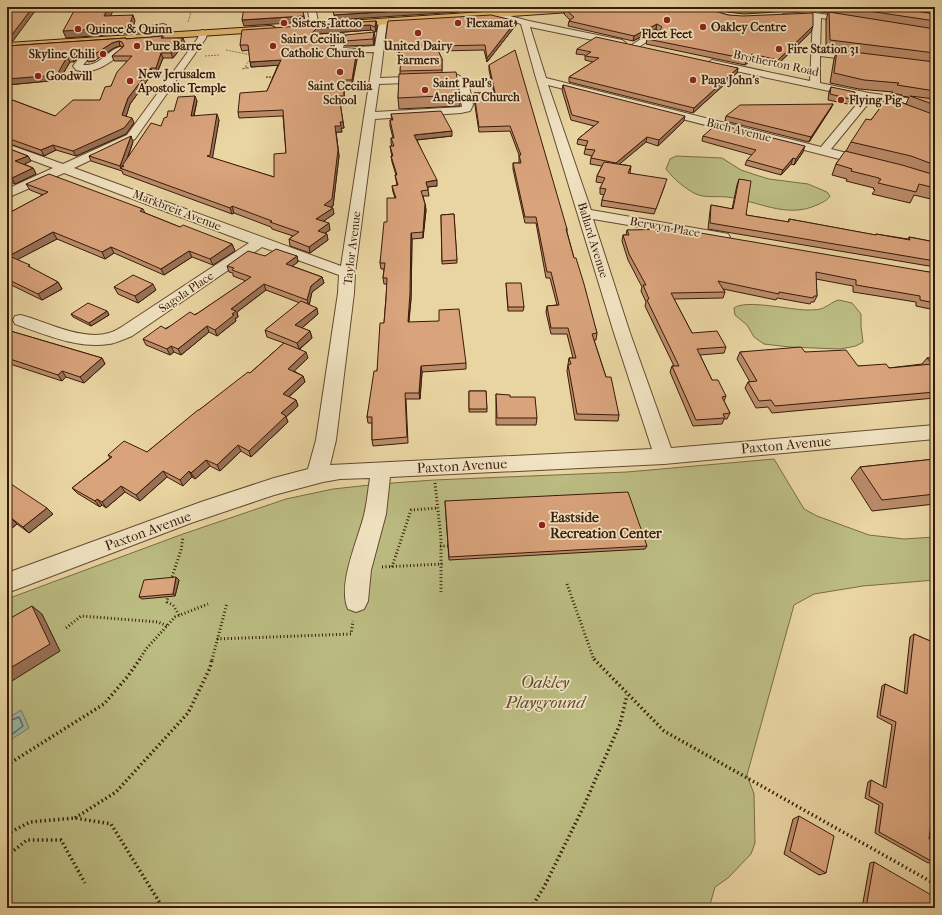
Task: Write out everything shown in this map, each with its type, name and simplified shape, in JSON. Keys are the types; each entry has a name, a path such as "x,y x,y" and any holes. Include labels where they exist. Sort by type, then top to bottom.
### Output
{"main road":[{"path":"340,24 495,14 529,17 599,7"},
{"path":"312,26 326,25"},
{"path":"7,46 280,28"}],"street":[{"path":"311,7 312,26"},
{"path":"484,7 495,14 529,17 648,49"},
{"path":"778,17 808,14 862,22"},
{"path":"815,80 817,15"},
{"name":"Ballard Avenue","path":"529,17 542,80 622,333 664,456"},
{"name":"Taylor Avenue","path":"316,474 326,440 346,293 347,272 383,22"},
{"path":"141,31 163,27"},
{"path":"634,46 655,33"},
{"path":"7,194 131,137 202,38 203,34"},
{"path":"330,37 345,36 338,51 379,49"},
{"path":"83,59 78,66 79,68 92,68 110,59 120,50"},
{"path":"815,53 872,60"},
{"name":"Brotherton Road","path":"704,61 815,80 869,96 935,105"},
{"path":"370,116 466,109 468,105 463,81 458,78 375,81"},
{"name":"Bach Avenue","path":"542,80 878,165"},
{"path":"824,151 869,96 913,113"},
{"name":"Markbreit Avenue","path":"7,147 260,242 347,272"},
{"name":"Berwyn Place","path":"585,213 738,240"},
{"name":"Sagola Place","path":"21,320 59,333 93,340 111,339 126,332 260,242"},
{"name":"Paxton Avenue","path":"7,583 179,519 273,486 316,474 340,471 664,456 935,432"},
{"path":"356,601 359,570 375,514 381,469"}],"path":[{"path":"187,26 191,12 188,9"},
{"path":"226,50 254,55 246,64 246,67"},
{"path":"246,54 250,52"},
{"path":"203,56 219,55"},
{"path":"266,77 273,77 276,75"},
{"path":"270,85 273,77"},
{"path":"434,480 438,508 442,564 441,592"},
{"path":"392,567 410,510 438,508"},
{"path":"170,582 181,550 183,534"},
{"path":"440,546 448,546"},
{"path":"377,566 392,567 442,564"},
{"path":"567,584 594,660 664,731 935,884"},
{"path":"169,589 167,602 173,605 179,615"},
{"path":"75,818 116,792 188,713 210,668 227,603"},
{"path":"7,765 104,704 128,676 146,649 167,626 179,615 208,604"},
{"path":"66,628 81,616 158,622 167,626"},
{"path":"217,639 351,634"},
{"path":"531,908 544,887 582,810 620,724 627,695"},
{"path":"7,834 30,822 75,818 111,824 163,908"},
{"path":"7,856 27,840 60,840 85,883"},
{"path":"7,843 11,853"}],"green space":[{"path":"676,156 722,158 741,170 769,179 808,184 827,192 830,196 817,205 806,209 783,210 739,199 700,195 692,192 676,180 666,169 670,159"},
{"path":"839,300 852,303 861,314 863,342 856,346 840,349 789,347 764,344 754,337 747,325 735,315 734,308 748,305 758,305 800,310 814,310 823,308"},
{"name":"Oakley Playground","path":"774,459 804,509 817,516 869,535 904,539 935,537 935,580 863,586 814,594 794,605 747,775 754,794 755,843 751,854 728,878 715,887 709,908 7,908 7,599 183,534 286,499 333,489 434,480 627,472"}],"water":[{"path":"21,710 29,728 7,742 7,719"}],"building":[{"path":"7,7 33,7 11,36 7,37"},
{"path":"73,7 109,7 104,16 133,15 129,27 63,31 74,11"},
{"path":"244,7 302,7 304,16 242,20"},
{"path":"332,7 458,7 334,15"},
{"path":"591,7 710,7 715,11 728,15 743,16 813,13 813,26 778,60 752,54 747,59 647,39 662,27 657,24 634,36 569,21 574,17 565,9"},
{"path":"842,7 889,7 935,14 935,21"},
{"path":"829,12 935,29 935,53 830,40"},
{"path":"491,15 516,21 487,58 485,45 436,46 442,59 442,70 400,71 401,59 397,44 385,42 388,21"},
{"path":"376,21 375,27 370,25 317,28 312,33 317,37 334,36 331,46 336,50 357,49 352,80 343,80 344,96 339,96 343,122 340,122 341,126 335,126 338,150 332,199 324,205 333,208 316,219 329,223 318,231 327,234 309,247 289,239 299,232 232,206 230,208 120,168 124,166 122,166 151,123 161,126 164,118 167,117 168,111 174,111 178,97 195,96 191,116 217,114 210,155 207,156 274,177 274,154 286,153 283,110 238,112 240,93 267,91 281,60 250,62 248,45 240,45 242,30"},
{"path":"374,32 373,39 344,41 346,35"},
{"path":"163,36 161,38 183,38 171,53 161,53 156,68 151,68 128,98 122,115 132,118 124,128 73,151 53,145 41,150 7,138 7,98 55,116 73,100 100,100 105,87 111,86 117,72 132,56 112,56 124,46 122,42 119,41 112,43 92,56 86,56 87,53 80,50 77,51 72,57 67,57 57,75 7,79 7,46"},
{"path":"596,37 738,68 694,108 569,77 599,58 585,56 591,52 577,49"},
{"path":"515,50 574,258 576,258 584,284 597,333 592,334 606,377 611,377 619,415 577,414 568,365 571,364 569,358 576,358 568,328 551,328 547,306 559,305 551,272 547,272 536,217 525,217 513,163 521,163 519,155 521,155 510,126 479,127 474,93 495,93 489,65"},
{"path":"837,50 935,62 935,91 897,85 899,83 864,80 834,73"},
{"path":"456,72 460,95 398,98 399,74"},
{"path":"563,85 685,116 659,140 647,137 616,163 591,158 595,150 585,149 588,141 578,139 599,122 572,115"},
{"path":"831,87 855,92 850,99 830,94"},
{"path":"891,93 902,95 898,98 900,102 935,115 935,165 911,156 851,142 866,119 871,120"},
{"path":"910,96 935,99 935,105"},
{"path":"833,104 811,137 726,116 740,105"},
{"path":"441,111 452,131 414,135 437,180 426,182 428,190 421,191 425,204 423,232 411,233 408,322 439,321 439,310 459,309 466,363 421,366 419,393 405,393 407,437 372,440 372,417 367,417 374,371 377,371 380,323 384,323 387,278 383,278 385,263 380,263 384,222 387,222 387,198 396,198 392,186 398,185 390,146 394,146 391,138 394,138 390,120 393,120 391,114"},
{"path":"717,124 805,146 796,159 793,158 783,170 747,160 756,150 703,136"},
{"path":"131,136 120,166 89,156"},
{"path":"7,148 28,156 15,161 33,168 12,178 7,176"},
{"path":"845,151 935,175 935,188 919,184 916,192 878,183 881,179 851,171 852,169 836,164"},
{"path":"604,162 631,166 628,173 667,179 656,209 602,200 606,189 600,188 605,178 597,176"},
{"path":"49,174 143,209 140,211 180,227 183,225 232,244 210,259 189,251 161,269 111,247 102,252 53,232 9,256 30,265 28,266 58,282 38,294 7,279 7,214 48,192 26,184"},
{"path":"739,179 751,181 746,215 789,222 789,219 876,235 910,240 909,237 935,242 935,261 710,223 711,205 733,209"},
{"path":"454,214 457,260 442,261 441,215"},
{"path":"677,229 935,273 935,303 920,300 920,296 856,285 856,280 816,272 817,296 814,296 813,298 779,292 779,294 718,281 725,292 671,293 692,333 717,331 726,347 697,349 712,380 718,380 726,396 722,397 730,413 723,414 725,418 696,420 672,366 679,366 647,300 649,299 643,285 646,285 629,254 623,235 629,235 627,230"},
{"path":"276,249 297,256 286,264 322,277 311,286 307,300 264,284 231,309 236,311 232,314 234,315 215,330 207,326 178,349 171,346 167,349 143,339 161,326 166,329 190,312 195,315 251,277 232,270 234,268 227,266 248,251 265,256"},
{"path":"133,275 153,284 135,296 114,287"},
{"path":"506,283 521,283 524,307 508,307"},
{"path":"301,301 317,308 295,325 310,331 297,343 265,330"},
{"path":"88,303 107,311 89,323 71,314"},
{"path":"7,330 102,358 80,377 62,371 58,375 7,358"},
{"path":"284,343 306,352 288,369 303,376 283,394 296,400 281,413 286,416 249,451 238,445 217,465 206,460 191,473 189,471 180,480 163,471 136,495 121,486 102,502 97,499 95,501 72,488 112,457 108,455 124,441 147,452 198,410 248,372 250,373"},
{"path":"801,347 805,352 846,350 858,366 886,364 889,368 932,364 927,358 935,358 935,392 775,406 771,400 759,401 748,382 757,381 740,352"},
{"path":"469,391 486,391 487,409 469,409"},
{"path":"496,394 510,395 510,397 535,397 537,418 497,418"},
{"path":"935,459 935,494 882,500 860,467"},
{"path":"11,484 47,508 23,527 11,518 7,522 7,487"},
{"name":"Eastside Recreation Center","path":"628,492 647,546 449,557 445,501"},
{"path":"176,577 173,594 139,597 144,580"},
{"path":"32,606 50,644 7,670 7,620"},
{"path":"914,634 935,643 935,799 929,839 935,842 933,862 879,832 883,804 869,796 871,780 886,788 896,722 880,715 885,684 907,694"},
{"path":"799,816 834,836 826,873 790,851"},
{"path":"874,862 933,896 932,908 866,908"}],"place":[{"name":"Fleet Feet","path":"667,20"},
{"name":"Sisters Tattoo","path":"284,23"},
{"name":"Flexamat","path":"458,23"},
{"name":"Oakley Centre","path":"703,27"},
{"name":"Quince & Quinn","path":"78,29"},
{"name":"United Dairy Farmers","path":"418,33"},
{"name":"Pure Barre","path":"137,46"},
{"name":"Saint Cecilia Catholic Church","path":"273,46"},
{"name":"Fire Station 31","path":"779,49"},
{"name":"Skyline Chili","path":"103,54"},
{"name":"Saint Cecilia School","path":"340,72"},
{"name":"Goodwill","path":"38,76"},
{"name":"Papa John's","path":"693,80"},
{"name":"New Jerusalem Apostolic Temple","path":"130,81"},
{"name":"Saint Paul's Anglican Church","path":"425,90"},
{"name":"Flying Pig","path":"841,100"},
{"name":"Eastside Recreation Center","path":"542,525"}]}
